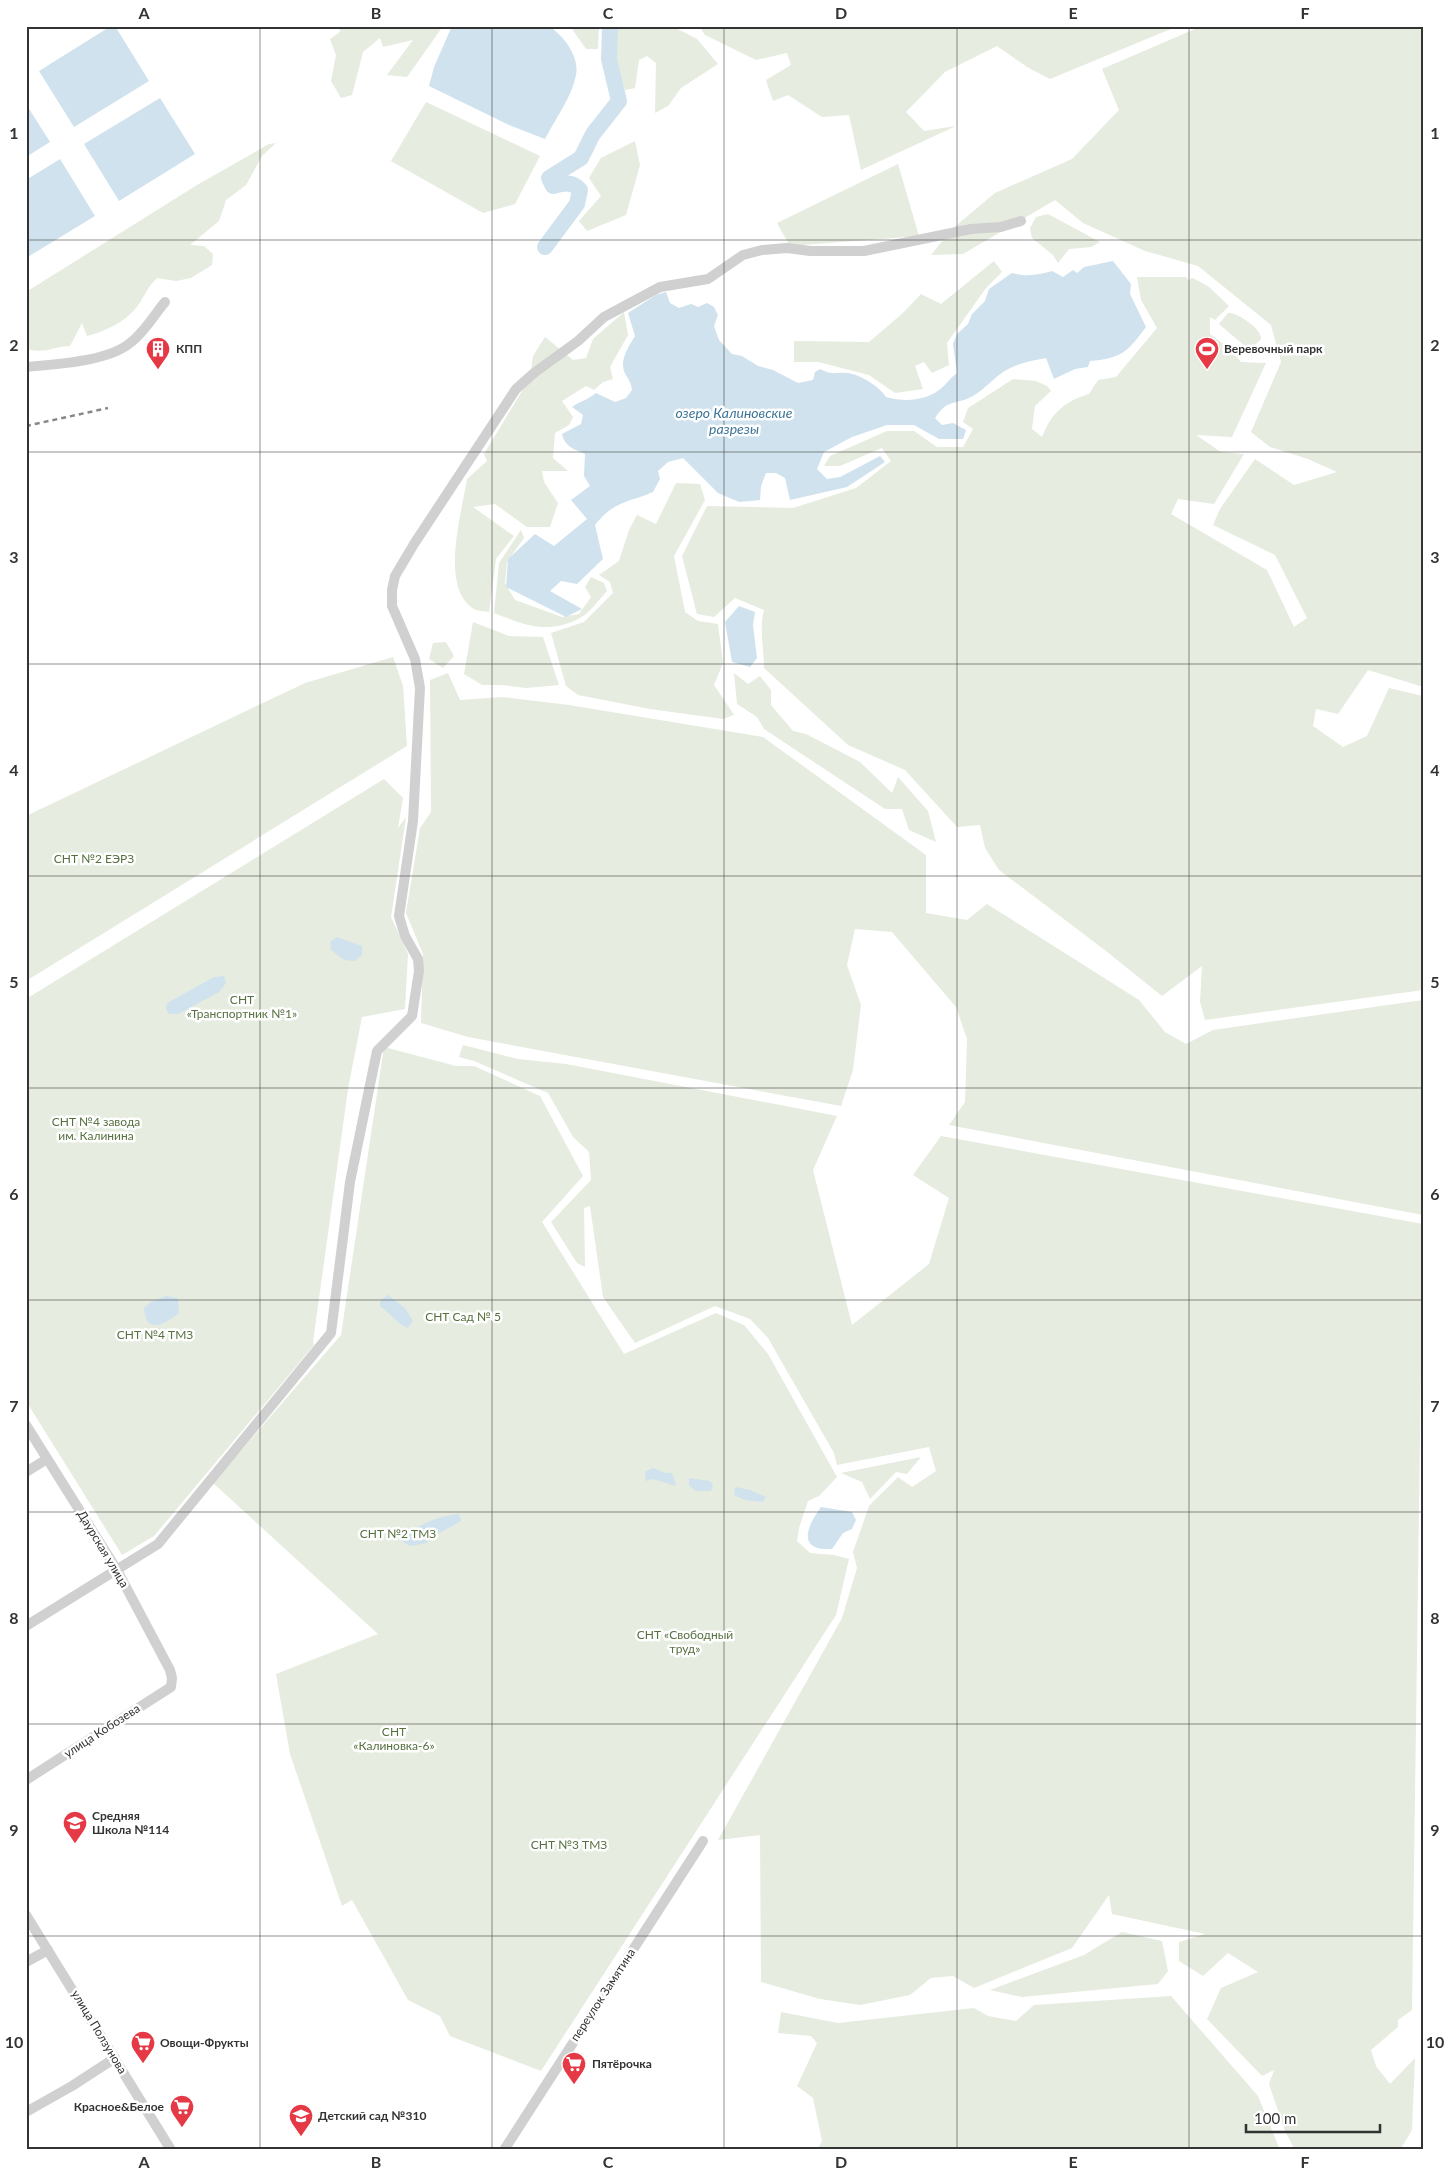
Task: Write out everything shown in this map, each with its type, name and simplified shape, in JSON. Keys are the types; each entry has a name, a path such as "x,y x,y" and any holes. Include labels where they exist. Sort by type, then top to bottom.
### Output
{"street":[{"path":"26,1626 158,1544 331,1333 350,1182 377,1051 412,1016 418,971 418,959 406,936 399,916 413,821 420,688 415,659 392,606 392,590 395,576 414,544 516,389 534,373 578,342 604,317 660,287 708,279 742,255 762,250 787,248 810,252 864,251 971,229 1001,227 1021,221"},
{"path":"26,367 76,361 120,350 132,342 165,302"},
{"name":"Даурская улица","path":"26,1425 117,1570 170,1670 172,1678"},
{"path":"26,1472 48,1459"},
{"name":"улица Кобозева","path":"26,1780 171,1687 172,1678"},
{"name":"переулок Замятина","path":"504,2150 703,1841"},
{"name":"улица Ползунова","path":"26,1915 171,2150"},
{"path":"26,1962 48,1950"},
{"path":"26,2112 72,2086 115,2058"}],"green space":[{"path":"339,26 441,26 441,29 407,77 387,75 413,40 383,47 380,38 363,52 352,95 341,98 331,81 336,55 330,39 340,32"},
{"path":"570,26 599,26 598,49 586,49"},
{"path":"623,26 672,26 697,39 718,64 681,88 668,106 655,113 656,63 647,56 639,60 635,88 625,90 617,65 617,29"},
{"path":"699,26 1178,26 1050,79 1027,67 997,46 945,72 906,112 924,131 956,126 861,170 849,115 822,117 788,95 773,101 766,80 791,65 787,53 756,60 705,35"},
{"path":"1202,26 1423,26 1423,687 1368,670 1338,714 1316,709 1313,726 1343,747 1367,736 1389,688 1423,696 1423,990 1205,1020 1200,1002 1202,966 1162,996 999,870 985,848 980,825 957,827 905,770 848,745 764,668 762,631 764,610 735,598 714,617 697,614 682,556 707,506 793,508 856,488 891,461 882,448 840,466 824,466 830,456 887,431 914,431 937,447 963,447 973,429 963,422 968,408 1013,379 1036,381 1047,386 1051,391 1035,406 1032,429 1042,437 1050,421 1060,409 1089,394 1098,380 1116,377 1157,328 1141,300 1137,277 1186,277 1188,280 1193,278 1209,287 1229,306 1215,320 1210,317 1210,334 1230,349 1241,362 1266,363 1232,437 1196,435 1221,452 1244,454 1214,504 1178,499 1171,514 1267,570 1294,627 1307,618 1275,555 1213,525 1220,509 1255,459 1294,485 1337,472 1308,459 1270,447 1251,432 1281,362 1271,325 1198,266 1145,251 1083,223 1055,200 963,254 931,255 952,229 995,193 1072,159 1119,110 1102,69"},
{"path":"426,102 540,156 515,204 483,213 391,161"},
{"path":"635,141 640,165 626,215 587,231 579,221 601,196 589,178 601,158"},
{"path":"276,143 262,156 246,185 226,200 219,221 190,245 204,246 213,254 212,265 191,278 176,281 157,278 137,307 127,317 108,329 87,336 82,323 70,346 44,351 26,349 26,292 197,185 269,144"},
{"path":"898,164 919,236 790,246 777,223"},
{"path":"1048,214 1100,242 1091,247 1069,249 1058,263 1053,255 1032,238 1030,228 1036,217"},
{"path":"994,261 1002,272 986,288 947,343 949,365 932,373 924,362 915,366 923,389 895,393 869,375 818,362 794,362 794,341 869,342 903,313 921,294 941,304"},
{"path":"624,312 628,335 610,367 613,379 603,382 594,390 586,386 562,401 573,417 569,425 555,433 553,458 568,471 542,471 544,482 558,503 550,527 527,527 495,504 473,507 514,536 496,559 489,612 474,609 463,599 457,584 455,567 458,529 467,479 487,461 484,454 530,378 533,356 545,337 573,360 586,358 593,339"},
{"path":"1228,313 1243,318 1258,331 1261,339 1253,347 1246,347 1219,324"},
{"path":"676,483 700,484 705,500 674,556 685,612 698,621 718,624 723,663 714,685 734,715 723,719 650,709 578,695 566,686 551,633 584,622 613,593 610,582 599,575 619,561 629,530 637,515 656,524"},
{"path":"521,530 524,538 507,562 505,583 515,600 562,617 579,614 591,597 585,587 591,577 604,583 607,591 584,616 568,623 547,627 526,624 494,613 499,563"},
{"path":"473,622 509,636 543,637 559,685 526,688 482,685 464,674"},
{"path":"446,642 454,656 443,668 429,659 433,643"},
{"name":"СНТ №2 ЕЭРЗ","path":"393,657 403,686 407,746 26,981 26,816 305,683"},
{"path":"448,673 460,700 502,697 569,705 763,737 926,855 926,913 967,920 987,904 1139,1000 1165,1032 1186,1044 1213,1030 1423,1000 1423,1215 949,1125 965,1102 967,1039 956,1007 892,932 855,929 847,965 861,1005 853,1070 841,1106 468,1037 421,1023 423,954 406,913 420,828 431,812 430,680"},
{"path":"734,673 748,684 760,676 771,690 771,705 793,731 806,734 860,762 892,793 898,777 928,811 936,842 909,830 902,809 885,809 764,729 757,717 737,704"},
{"path":"384,779 403,798 398,828 406,817 391,917 408,954 405,1009 362,1017 348,1089 314,1345 154,1536 122,1555 26,1401 26,999"},
{"path":"463,1045 518,1059 566,1064 837,1116 813,1170 852,1325 929,1264 949,1198 913,1175 941,1136 1423,1224 1412,2010 1398,2020 1398,2027 1371,2050 1376,2066 1390,2084 1415,2058 1412,2130 1400,2150 1295,2150 1285,2131 1269,2084 1274,2070 1262,2076 1207,2019 1221,1988 1258,1972 1228,1953 1203,1976 1179,1961 1179,1942 1205,1934 1112,1914 1109,1895 1072,1948 974,1988 953,1976 931,1978 910,1995 860,2005 820,1999 761,1982 760,1835 718,1840 842,1618 857,1568 853,1552 869,1506 898,1477 912,1487 936,1471 929,1447 837,1465 834,1453 768,1338 750,1319 715,1306 635,1343 603,1297 590,1206 584,1208 585,1267 577,1263 551,1222 591,1180 589,1152 573,1137 548,1093 474,1061 459,1057"},
{"path":"384,1047 456,1066 474,1066 540,1096 583,1176 542,1222 624,1354 716,1313 744,1325 768,1354 837,1477 819,1496 808,1501 799,1528 797,1541 810,1553 834,1555 849,1559 836,1615 541,2071 450,2036 440,2016 408,2000 352,1900 342,1906 290,1754 276,1674 378,1634 213,1483 341,1335"},
{"path":"921,1457 907,1474 896,1472 870,1499 862,1482 841,1473"},
{"path":"1122,1932 1162,1941 1168,1971 1158,1984 1022,1997 990,1990 1084,1955"},
{"path":"1171,1996 1258,2096 1280,2150 817,2150 822,2141 813,2098 797,2086 817,2043 811,2036 778,2033 781,2012 838,2023 974,2008 988,2016 1016,2021 1034,2005"}],"water":[{"path":"111,26 115,26 149,81 74,127 39,71"},
{"path":"452,26 548,26 565,40 573,54 577,68 576,75 567,100 545,139 509,125 429,86 434,67"},
{"path":"160,98 195,154 119,201 84,144"},
{"path":"26,104 50,142 26,157"},
{"path":"60,159 95,216 26,258 26,180"},
{"name":"озеро Калиновские разрезы","path":"1113,261 1131,284 1130,294 1146,327 1129,348 1117,356 1090,361 1088,367 1075,369 1054,379 1046,358 1004,371 975,395 947,405 935,418 942,425 953,423 966,430 963,439 939,439 914,425 887,425 852,437 824,452 817,469 827,479 840,477 880,456 885,462 847,487 790,500 785,478 776,473 766,473 761,486 760,500 739,502 718,493 683,458 668,462 658,471 660,479 653,492 615,507 608,511 595,525 603,559 577,584 561,581 550,591 582,609 566,617 506,587 508,559 535,534 554,546 587,519 571,500 590,486 584,476 585,454 568,445 562,434 581,424 583,415 572,407 575,405 596,393 615,402 626,398 632,390 623,366 626,353 635,336 628,313 656,295 666,292 670,303 679,308 691,304 698,307 707,303 714,307 718,315 714,326 719,340 732,354 742,356 758,366 773,370 798,383 813,380 815,372 820,369 831,373 852,374 863,378 874,385 886,397 914,400 933,394 957,373 953,344 957,334 968,324 972,314 985,301 989,289 1012,273 1032,275 1052,271 1063,277 1073,270 1077,273 1084,267"},
{"path":"739,606 755,612 753,625 757,658 750,667 732,662 725,622"},
{"path":"337,937 362,946 362,955 355,961 344,960 331,950 330,942"},
{"path":"224,976 226,983 219,992 178,1014 169,1014 166,1009 167,1003 214,977"},
{"path":"388,1295 405,1308 413,1321 408,1328 400,1324 380,1306 380,1301"},
{"path":"166,1296 178,1298 179,1313 162,1324 152,1325 148,1322 144,1308 151,1302"},
{"path":"653,1468 666,1473 672,1473 676,1486 653,1479 646,1481 645,1472"},
{"path":"689,1478 710,1481 713,1485 711,1491 696,1491 689,1485"},
{"path":"735,1487 750,1490 766,1497 763,1502 745,1500 734,1495"},
{"path":"821,1507 852,1512 856,1520 852,1529 843,1533 832,1549 821,1549 809,1542 809,1529"},
{"path":"459,1514 461,1521 436,1535 427,1543 410,1546 400,1540 428,1522"}],"waterway":[{"path":"545,247 577,204 580,190 574,185 568,184 553,186 549,178 581,158 593,134 619,101 609,59 610,26"}],"railway":[{"path":"26,426 108,408"}],"place":[{"name":"КПП","path":"158,370"},
{"name":"Веревочный парк","path":"1207,370"},
{"name":"Средняя Школа №114","path":"75,1844"},
{"name":"Овощи-Фрукты","path":"143,2064"},
{"name":"Пятёрочка","path":"574,2085"},
{"name":"Красное&Белое","path":"182,2128"},
{"name":"Детский сад №310","path":"301,2137"}],"park label":[{"name":"СНТ «Транспортник №1»","path":"242,1007"},
{"name":"СНТ №4 завода им. Калинина","path":"96,1129"},
{"name":"СНТ Сад № 5","path":"463,1317"},
{"name":"СНТ №4 ТМЗ","path":"155,1335"},
{"name":"СНТ №2 ТМЗ","path":"398,1534"},
{"name":"СНТ «Свободный труд»","path":"685,1642"},
{"name":"СНТ «Калиновка-6»","path":"394,1739"},
{"name":"СНТ №3 ТМЗ","path":"569,1845"}]}
